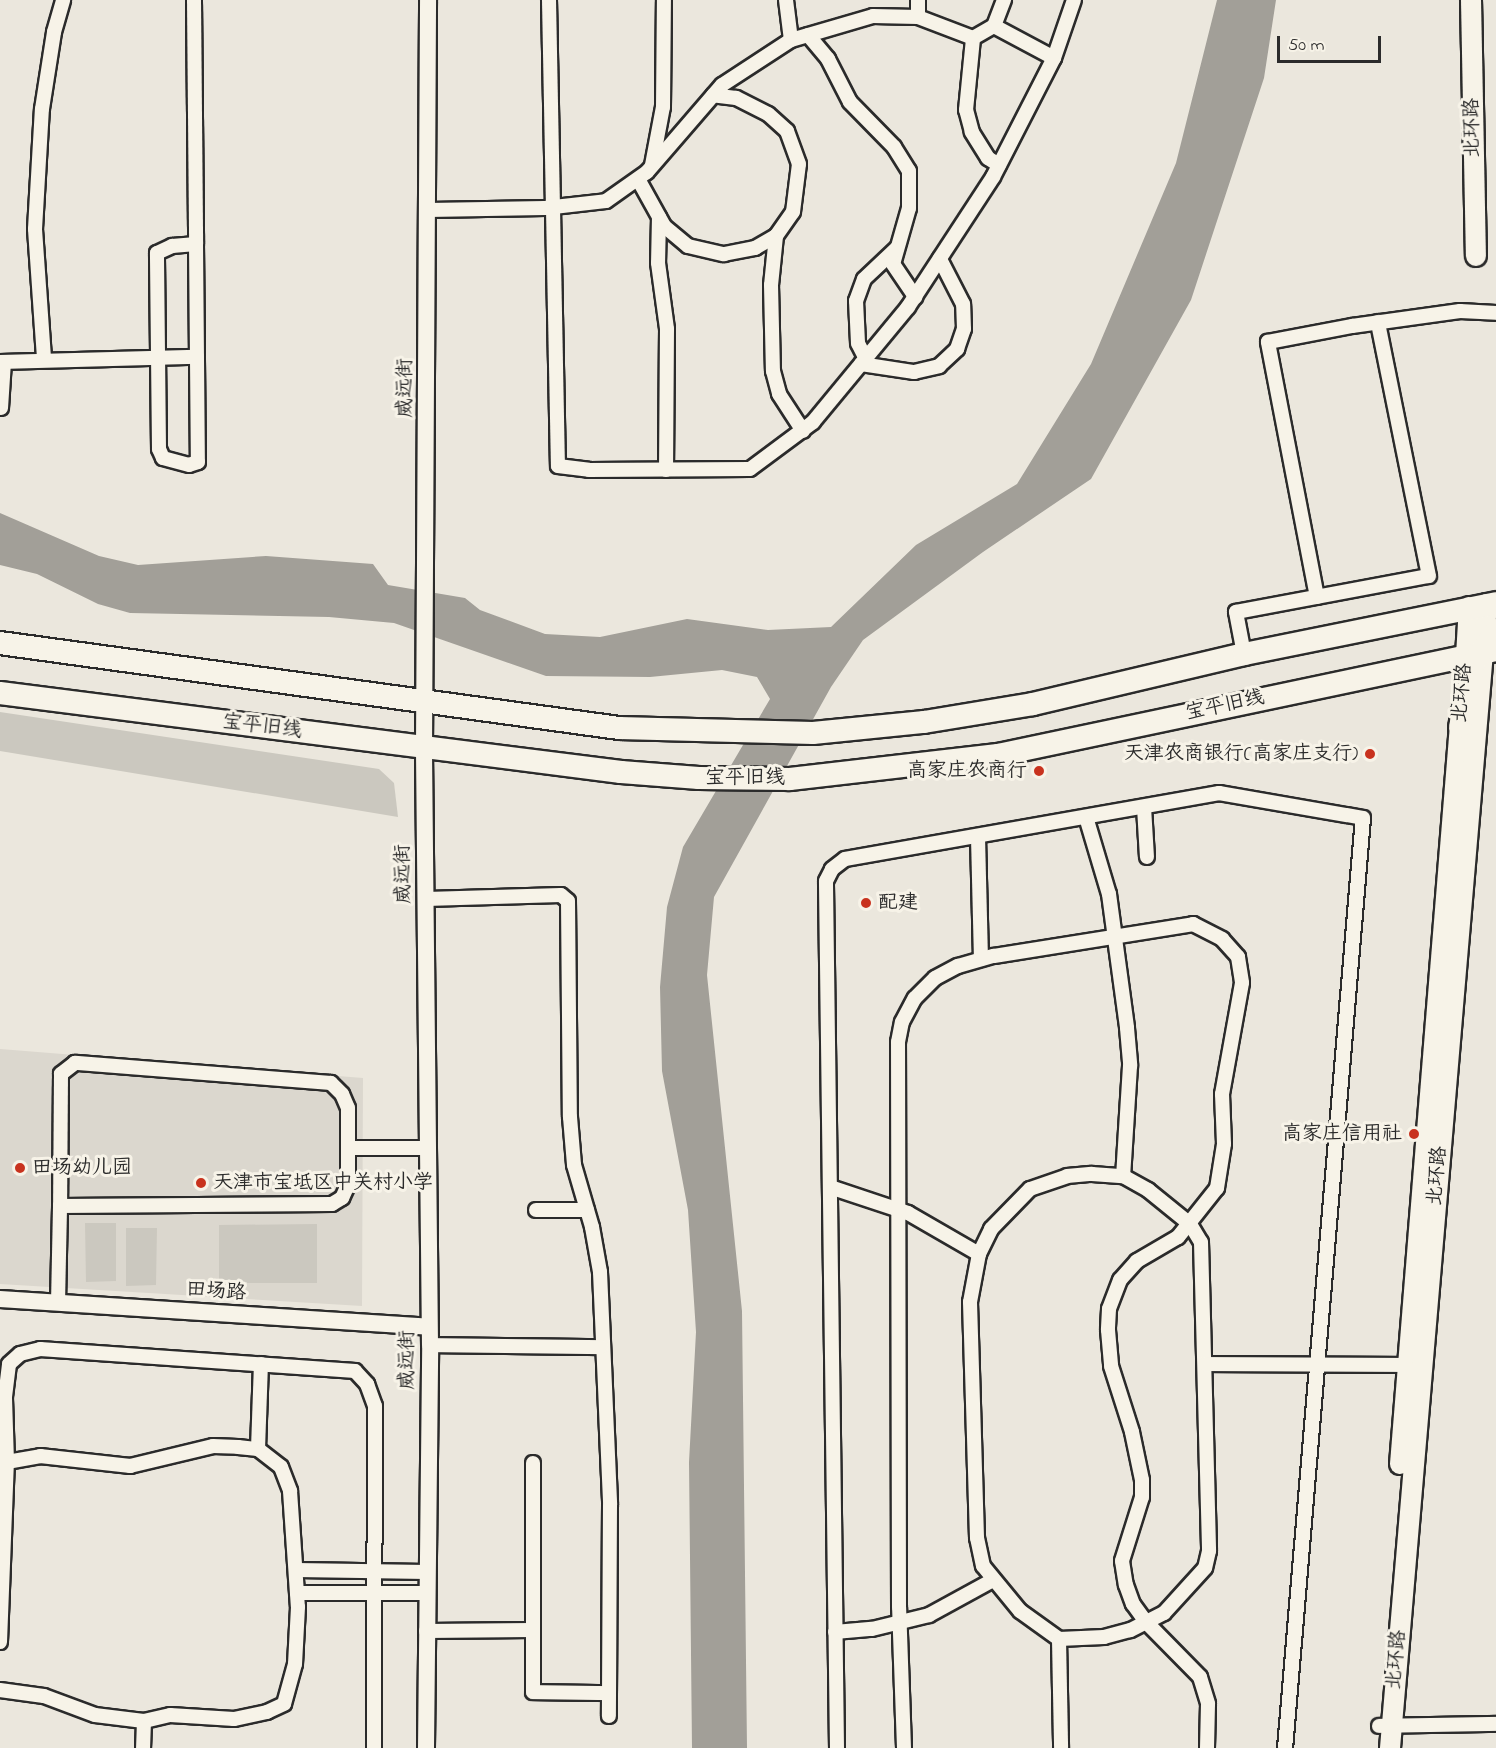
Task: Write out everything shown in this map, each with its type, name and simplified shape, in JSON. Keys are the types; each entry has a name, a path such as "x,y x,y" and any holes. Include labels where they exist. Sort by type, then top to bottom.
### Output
{"main road":[{"name":"北环路","path":"1471,0 1476,256"},
{"name":"北环路","path":"1484,605 1484,647"},
{"path":"0,643 619,728 725,733 813,733 980,714 1244,654 1484,605"},
{"path":"1468,732 1484,647"},
{"name":"宝平旧线","path":"0,693 424,748 699,778 790,779 998,755 1484,647"},
{"path":"1468,732 1496,675"},
{"name":"北环路","path":"1390,1748 1386,1725 1408,1365 1468,732"},
{"name":"北环路","path":"1377,1748 1386,1725 1468,732"}],"street":[{"path":"44,358 35,229 42,109 54,32 63,0"},
{"path":"194,0 198,462 189,465 163,458 159,449 157,253 172,246 196,244"},
{"name":"威远街","path":"426,1748 430,1345 424,748 428,0"},
{"path":"549,0 558,466 666,470 750,469 803,431 863,362 915,297 999,165 1054,58 1074,0"},
{"path":"651,166 663,107 664,0"},
{"path":"786,0 791,40"},
{"path":"918,0 918,17"},
{"path":"973,38 994,26 1004,0"},
{"path":"428,210 553,208 606,201 638,179 722,85 791,40 873,16 918,17 973,38"},
{"path":"994,26 1054,58"},
{"path":"808,35 828,59 850,102 894,147 909,171 909,208 893,264 915,297"},
{"path":"973,38 966,110 972,132 988,158 999,165"},
{"path":"638,179 659,218 687,246 724,254 755,248 776,236 793,212 799,164 787,131 768,114 736,98 713,95"},
{"path":"659,218 658,263 667,329 666,470"},
{"path":"776,236 771,285 773,371 779,394 803,431"},
{"path":"863,362 858,343 856,301 864,279 897,248"},
{"path":"863,362 914,372 939,366 957,349 964,329 963,304 940,259"},
{"path":"1317,597 1268,342 1378,322 1461,311 1496,313"},
{"path":"1244,654 1236,612 1429,576 1378,322"},
{"path":"1,408 2,362 44,358 197,357"},
{"path":"837,1748 826,881 832,869 845,859 1219,793 1363,818 1285,1748"},
{"path":"1144,807 1147,857"},
{"path":"1086,817 1109,894 1116,936 1130,1066 1123,1176"},
{"path":"978,837 981,959"},
{"path":"426,899 561,894 568,901 570,1117 574,1165 587,1210 600,1272 601,1347 610,1505 609,1716"},
{"path":"908,1747 900,1622 898,1041 903,1022 915,998 935,978 981,959 1193,924 1222,939 1238,957 1242,983 1222,1094 1224,1144 1217,1188 1178,1237 1137,1261 1120,1280 1109,1309 1111,1366 1132,1432 1142,1480 1142,1497 1122,1561 1133,1604 1146,1622 1200,1677 1208,1704 1207,1748"},
{"path":"58,1303 61,1074 75,1063 331,1083 342,1094 348,1108 348,1185 342,1198 332,1203 60,1206"},
{"path":"348,1148 428,1148"},
{"path":"1067,1176 1123,1176 1148,1190 1190,1224 1202,1242 1207,1559 1187,1590 1164,1613 1104,1637 1059,1639 1020,1611 993,1580 983,1566 977,1538 970,1302 979,1254 991,1229 1030,1189 1067,1176"},
{"path":"830,1187 898,1210 979,1254"},
{"path":"536,1210 587,1210"},
{"name":"田场路","path":"0,1299 429,1326"},
{"path":"430,1345 601,1347"},
{"path":"0,1642 7,1462 6,1386 9,1364 20,1354 40,1349 355,1371 368,1384 375,1406 374,1748"},
{"path":"258,1449 261,1364"},
{"path":"1204,1364 1408,1365"},
{"path":"0,1690 44,1696 95,1715 144,1721 170,1715 234,1719 267,1712 284,1704 295,1664 297,1593 290,1491 281,1467 258,1449 213,1446 130,1466 40,1456 7,1462"},
{"path":"533,1463 533,1692 609,1693"},
{"path":"296,1570 427,1572"},
{"path":"835,1632 900,1622 928,1615 993,1580"},
{"path":"297,1593 375,1591 426,1593"},
{"path":"426,1631 532,1630"},
{"path":"1059,1639 1061,1748"},
{"path":"143,1748 144,1721"},
{"path":"1386,1725 1496,1724"}],"shaded area":[{"path":"1217,0 1276,0 1264,78 1191,300 1091,479 983,552 863,640 831,687 714,897 707,975 742,1311 747,1748 692,1748 689,1462 696,1332 688,1210 662,1071 660,987 667,907 683,847 770,699 757,677 722,670 650,677 546,676 394,623 329,617 130,613 98,604 37,574 0,565 0,513 99,556 138,565 266,556 373,564 388,585 465,598 480,610 545,634 600,637 687,619 768,630 831,627 916,545 1017,484 1091,364 1176,163"},
{"path":"0,712 379,769 394,783 398,817 0,751"},
{"name":"天津市宝坻区中关村小学","path":"0,1049 363,1078 362,1306 0,1284"},
{"path":"85,1223 116,1223 116,1281 86,1282"},
{"path":"317,1224 317,1283 219,1283 219,1225"},
{"path":"126,1228 157,1228 156,1285 126,1286"}],"place":[{"name":"天津农商银行(高家庄支行)","path":"1370,754"},
{"name":"高家庄农商行","path":"1039,771"},
{"name":"配建","path":"866,903"},
{"name":"高家庄信用社","path":"1414,1134"},
{"name":"田场幼儿园","path":"20,1168"},
{"name":"天津市宝坻区中关村小学","path":"201,1183"}]}
